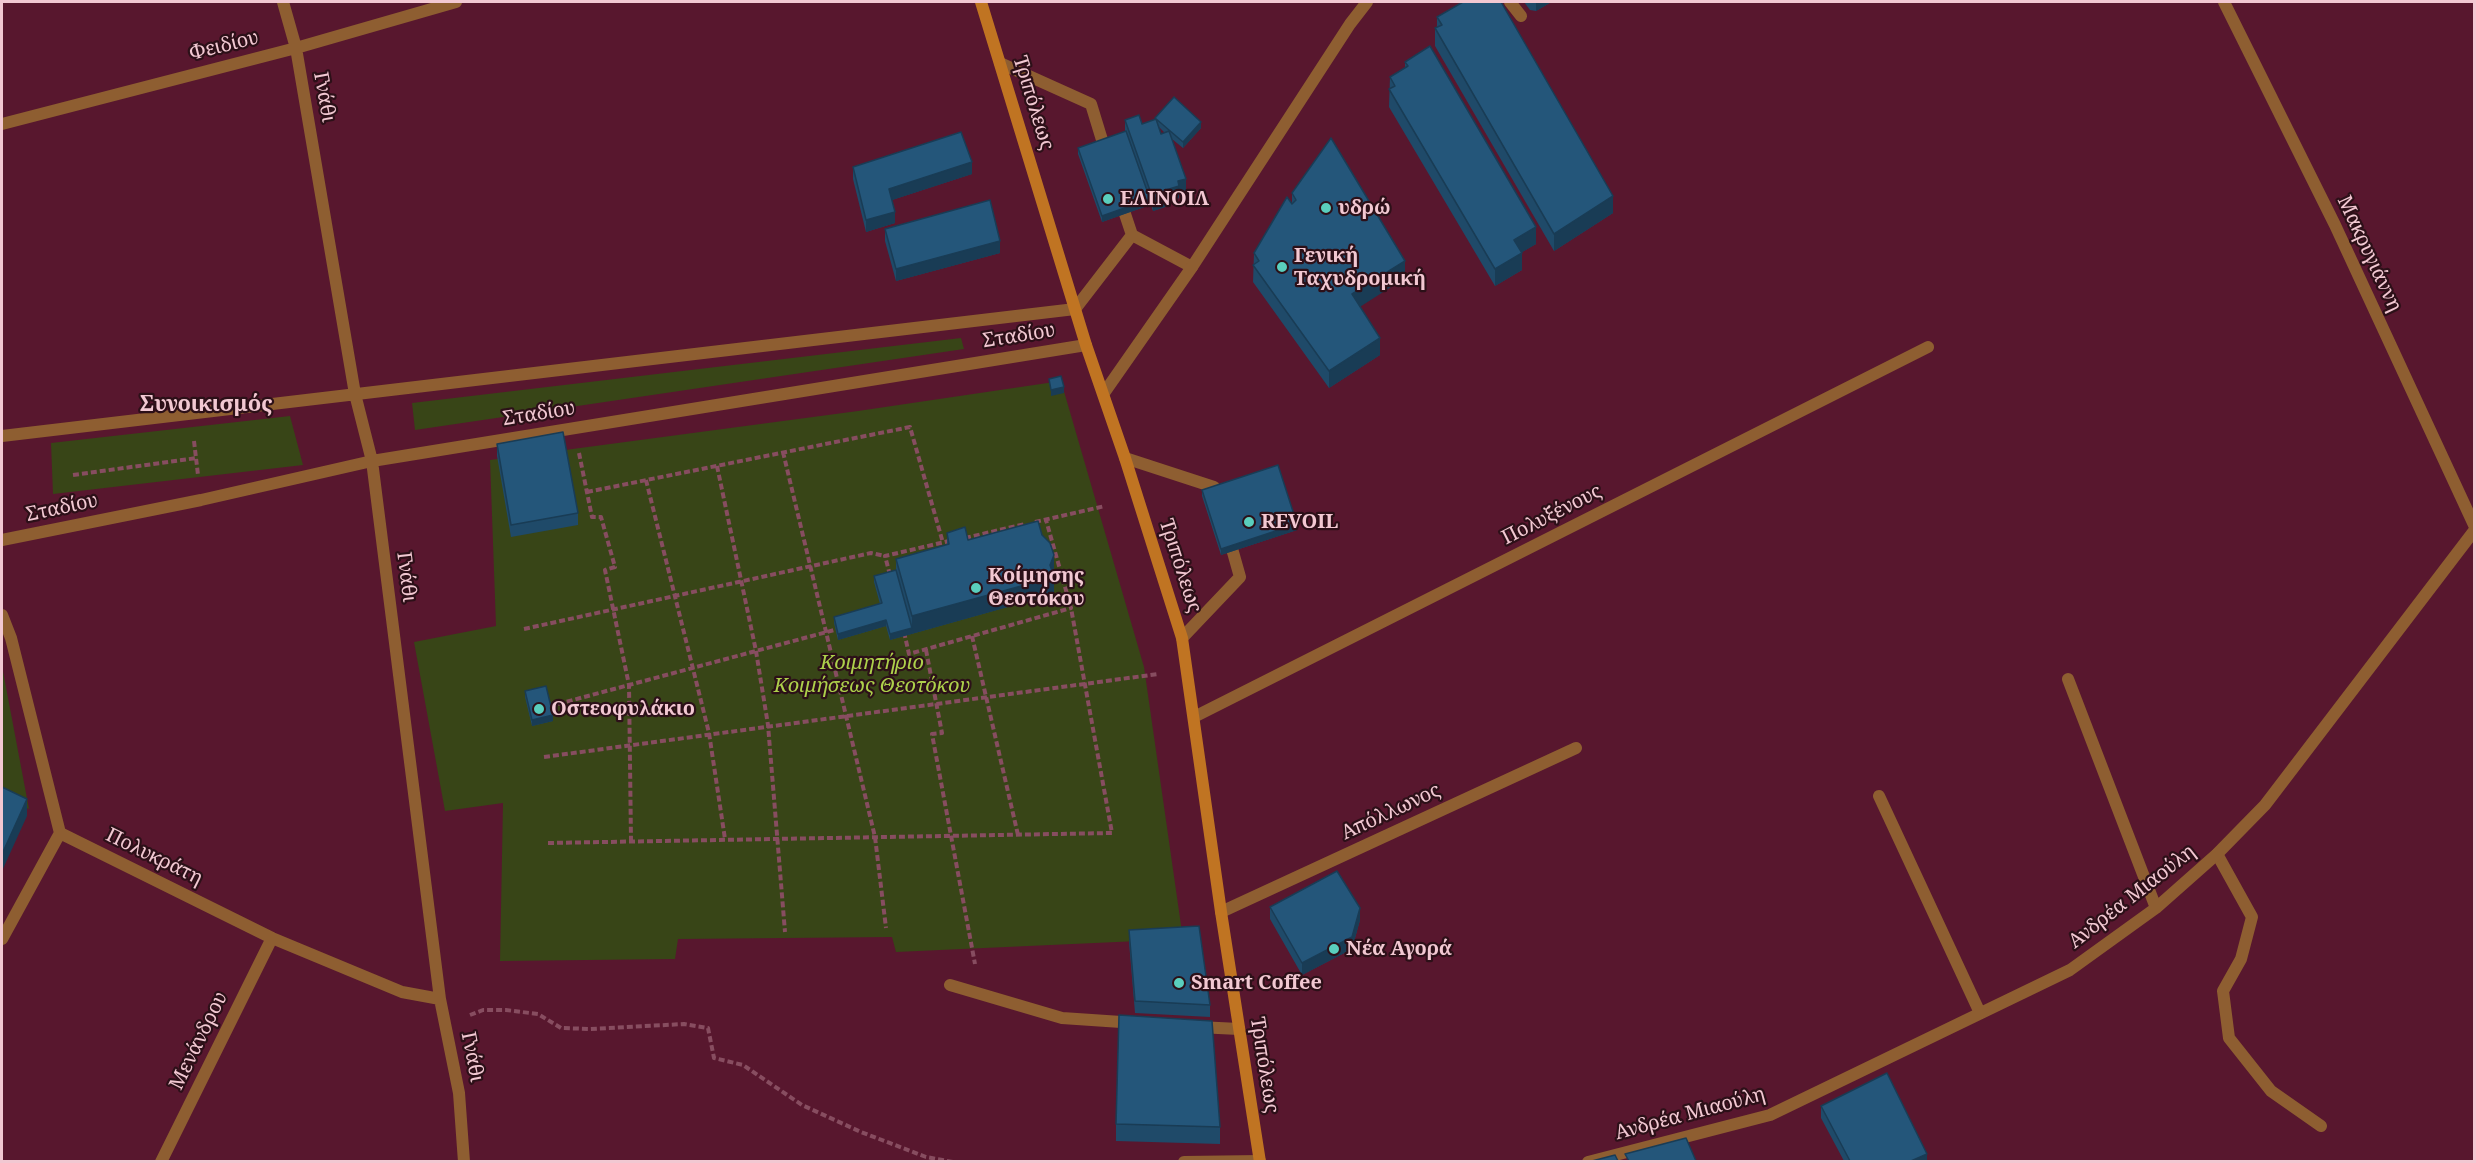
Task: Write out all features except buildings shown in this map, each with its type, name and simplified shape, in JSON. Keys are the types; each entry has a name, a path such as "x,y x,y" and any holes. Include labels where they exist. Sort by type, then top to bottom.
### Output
{"main road":[{"name":"Τριπόλεως","path":"981,2 1086,345 1104,393 1182,638 1221,912 1260,1161"}],"street":[{"name":"Γνάθι","path":"284,2 296,48 355,394 372,461 440,999 459,1093 464,1161"},
{"name":"Φειδίου","path":"2,124 296,48 456,2"},
{"path":"1104,393 1192,267 1350,24 1367,2"},
{"path":"1510,2 1521,16"},
{"name":"Μακρυγιάννη","path":"2224,2 2335,225 2475,525"},
{"path":"1000,63 1091,104 1111,169"},
{"path":"1118,191 1132,235 1192,267"},
{"path":"1075,309 1132,235"},
{"name":"Σταδίου","path":"2,436 1075,309"},
{"name":"Σταδίου","path":"2,540 201,500 372,461 1086,345"},
{"name":"Πολυξένους","path":"1194,717 1928,347"},
{"path":"1125,458 1214,487 1240,577 1182,638"},
{"name":"Ανδρέα Μιαούλη","path":"1588,1161 1770,1115 2070,970 2156,908 2217,854 2265,805 2475,531"},
{"path":"2,615 11,638 60,832 2,939"},
{"path":"2068,679 2156,908"},
{"name":"Απόλλωνος","path":"1221,912 1576,748"},
{"path":"1879,796 1980,1013"},
{"name":"Πολυκράτη","path":"60,832 272,938 402,992 440,999"},
{"path":"2217,854 2252,917 2241,959 2223,991 2229,1038 2271,1091 2321,1126"},
{"name":"Μενάνδρου","path":"161,1161 272,938"},
{"path":"950,985 1062,1018 1145,1023"},
{"path":"1180,1025 1239,1029"},
{"path":"1184,1161 1260,1161"}],"path":[{"path":"189,413 201,500"},
{"path":"587,492 910,427 943,543"},
{"path":"574,428 592,518 601,517 615,567 605,570 629,685 631,841"},
{"path":"783,452 875,837 886,928"},
{"path":"73,475 196,458"},
{"path":"717,466 756,651 768,725 785,932"},
{"path":"646,480 709,733 725,839"},
{"path":"524,629 871,553 885,556 1105,507"},
{"path":"548,843 1112,833 1071,608 1046,520"},
{"path":"885,556 891,579"},
{"path":"902,623 909,654 1071,608"},
{"path":"558,704 847,627"},
{"path":"972,636 1018,835"},
{"path":"926,650 942,733 932,734 974,949"},
{"path":"544,757 1158,674"},
{"path":"445,1024 483,1010 506,1010 538,1014 561,1028 590,1029 684,1024 708,1028 714,1058 742,1065 802,1105 861,1132 926,1157 953,1161"}],"green space":[{"path":"961,338 964,349 415,430 412,403"},
{"name":"Κοιμητήριο Κοιμήσεως Θεοτόκου","path":"1061,381 1144,667 1183,939 896,952 892,937 678,939 675,959 500,961 503,803 445,811 414,642 496,626 490,460 858,411"},
{"path":"290,416 303,465 53,494 51,443"},
{"path":"2,666 29,809 2,798"}],"place":[{"name":"ΕΛΙΝΟΙΛ","path":"1108,199"},
{"name":"υδρώ","path":"1326,208"},
{"name":"Γενική Ταχυδρομική","path":"1282,267"},
{"name":"REVOIL","path":"1249,522"},
{"name":"Κοίμησης Θεοτόκου","path":"976,588"},
{"name":"Οστεοφυλάκιο","path":"539,709"},
{"name":"Νέα Αγορά","path":"1334,949"},
{"name":"Smart Coffee","path":"1179,983"}],"district":[{"name":"Συνοικισμός","path":"206,405"}]}
